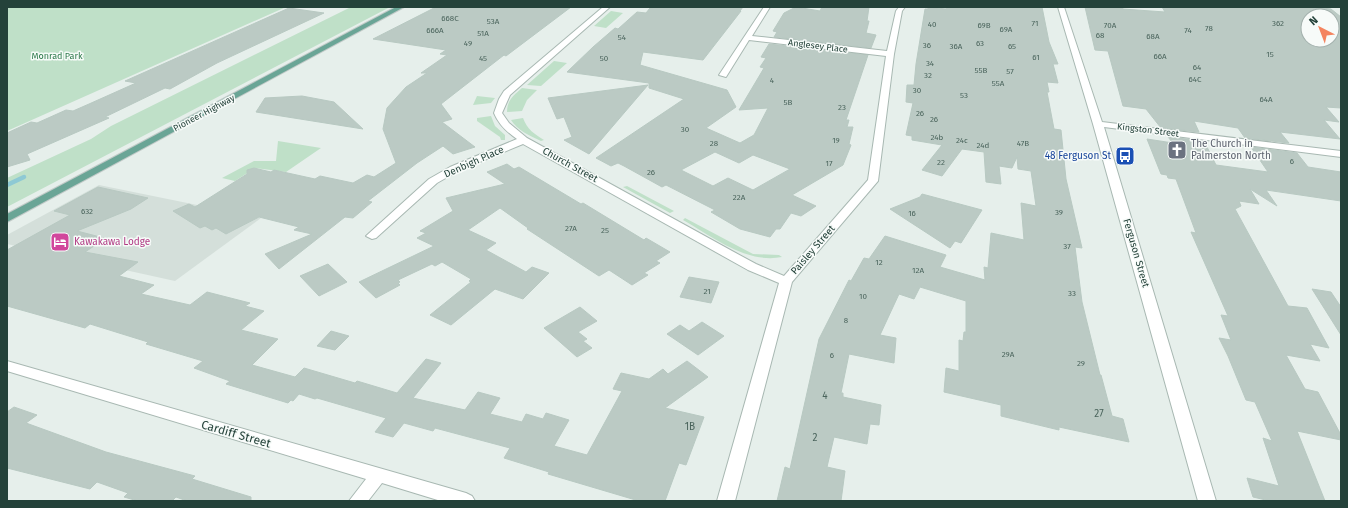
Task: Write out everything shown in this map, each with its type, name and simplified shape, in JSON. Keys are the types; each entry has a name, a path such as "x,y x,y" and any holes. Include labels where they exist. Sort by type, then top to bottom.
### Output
{"main road":[{"name":"Pioneer Highway","path":"7,219 400,7"}],"street":[{"name":"Church Street","path":"607,7 515,85 503,99 498,113 501,120 508,128 524,140 752,267 786,281"},
{"path":"723,75 767,7"},
{"name":"Paisley Street","path":"726,501 786,281 873,181 890,54 899,11 902,7"},
{"name":"Ferguson Street","path":"1061,7 1098,124 1207,501"},
{"name":"Anglesey Place","path":"747,38 890,54"},
{"name":"Kingston Street","path":"1098,124 1341,154"},
{"name":"Denbigh Place","path":"372,236 433,181 454,169 524,140"},
{"name":"Cardiff Street","path":"7,366 466,501"},
{"path":"358,501 378,476"}],"shaded area":[{"path":"99,185 261,218 175,281 7,244 7,235"}],"green space":[{"name":"Monrad Park","path":"7,7 286,7 7,131"},
{"path":"351,7 390,7 7,207 7,178 91,139 111,126"},
{"path":"611,11 623,13 606,28 594,26"},
{"path":"554,61 567,63 541,86 527,85"},
{"path":"522,88 537,90 527,100 522,111 507,112 508,104"},
{"path":"477,96 495,98 491,103 473,105"},
{"path":"491,116 495,126 505,135 505,140 501,140 500,137 477,121 477,118"},
{"path":"523,118 531,131 544,140 541,141 524,132 511,120"},
{"path":"278,141 321,148 286,172 255,168 235,181 222,178 254,161 276,161"},
{"path":"627,186 674,211 670,213 623,187"},
{"path":"685,218 753,254 779,255 782,257 756,257 730,248 683,220"}],"building":[{"path":"436,7 571,7 506,56 504,55 441,104 452,119 442,122 475,147 453,154 443,146 417,163 368,201 372,202 353,218 345,217 279,269 265,254 312,234 294,230 299,227 259,217 226,234 216,228 212,230 205,226 200,228 173,211 189,204 195,207 247,174 247,170 254,168 271,172 274,170 315,179 320,176 353,183 367,175 374,177 396,163 383,129 387,108 406,87 427,73 421,73 447,55 440,54 446,50 373,39"},
{"path":"743,7 703,60 643,52 640,65 727,90 736,107 706,128 740,143 754,135 768,108 739,110 764,68 760,67 766,58 761,57 769,44 868,55 846,120 849,120 847,127 853,127 849,144 851,145 843,165 792,195 816,206 801,216 791,213 780,229 776,229 770,237 740,229 711,212 715,210 666,185 662,187 618,163 611,166 596,158 684,99 649,88 649,83 567,72 615,28 618,29 637,12 646,13 650,8","holes":["715,152 739,163 753,155 790,169 753,190 728,178 713,186 681,170"]},
{"path":"796,7 820,11 822,7 869,7 867,21 869,21 866,33 876,35 871,48 774,37 777,32 773,31 784,13"},
{"path":"928,7 946,9 947,7 1042,7 1049,42 1058,64 1053,64 1058,83 1047,82 1049,92 1047,92 1054,129 1061,130 1066,179 1082,248 1075,247 1082,302 1112,416 1123,419 1129,442 1059,427 1059,430 1001,416 1001,405 944,392 946,368 959,371 959,340 963,341 964,332 966,332 966,301 920,287 914,299 899,294 880,335 896,338 894,363 849,354 841,393 843,393 843,397 881,405 879,425 870,424 867,444 834,437 827,467 845,471 841,501 777,501 785,467 790,469 819,339 849,280 851,281 864,258 869,259 885,236 946,255 940,267 985,280 984,267 988,268 991,233 1024,240 1021,203 1036,206 1031,171 1018,169 1017,157 1012,168 999,166 1001,184 986,182 984,152 962,149 942,176 922,170 942,145 912,140 912,136 906,135 913,103 906,102 907,85 914,85 925,9 928,9"},
{"path":"1085,7 1122,7 1123,9 1165,12 1162,7 1322,8 1300,8 1300,48 1340,48 1340,16 1341,17 1341,108 1326,107 1339,122 1324,120 1340,139 1280,132 1289,143 1245,138 1238,128 1194,121 1199,132 1161,128 1146,109 1123,106 1108,51 1095,50"},
{"path":"289,8 324,13 217,63 170,89 165,88 105,117 109,118 27,154 30,160 7,167 7,133 31,122 37,123 66,110 73,111 89,104 136,83 125,81"},
{"path":"648,85 589,154 564,140 572,137 564,117 557,119 548,98"},
{"path":"302,96 334,102 363,129 256,112 265,98"},
{"path":"1168,137 1204,141 1216,165 1268,172 1251,147 1297,153 1308,167 1341,172 1341,201 1266,190 1277,206 1250,189 1259,204 1239,201 1241,206 1235,209 1288,306 1307,308 1329,348 1310,344 1320,361 1286,355 1305,389 1318,392 1341,435 1341,440 1297,431 1325,501 1270,501 1253,497 1247,478 1279,486 1263,438 1272,441 1255,402 1246,400 1219,338 1231,340 1221,315 1228,316 1191,232 1196,233 1176,179 1168,178 1167,175 1161,174 1147,139 1173,143"},
{"path":"507,164 514,169 519,167 644,240 646,238 670,252 656,261 660,263 644,273 648,275 632,285 609,270 599,276 527,229 528,228 500,208 468,230 496,243 486,250 526,272 532,267 549,273 523,299 495,289 451,325 430,315 471,282 469,281 471,279 442,262 435,266 432,264 398,280 400,285 376,298 359,282 434,246 417,238 426,233 420,231 453,211 446,198 505,184 487,172"},
{"path":"98,187 148,198 131,209 77,231 104,238 85,252 138,262 119,276 154,285 141,294 190,305 207,292 250,303 245,306 264,311 241,330 278,339 252,365 295,377 304,368 355,383 357,381 397,393 426,359 441,363 413,398 465,410 478,392 500,398 490,414 522,422 526,414 543,419 546,413 569,420 554,446 587,455 622,391 613,389 621,373 649,379 663,369 668,374 687,361 708,377 665,408 704,417 686,465 679,463 665,501 639,501 548,474 549,472 504,458 510,448 435,428 433,431 404,423 393,437 375,432 386,418 299,394 293,401 291,400 288,403 226,384 230,381 194,368 203,361 146,344 148,342 90,324 85,328 7,306 7,250 70,215 54,211"},
{"path":"922,194 982,210 961,243 955,241 950,248 890,209 920,197"},
{"path":"328,264 347,282 319,296 300,276"},
{"path":"689,277 719,282 711,303 680,297"},
{"path":"1312,289 1331,292 1341,307 1341,335"},
{"path":"580,307 597,321 578,332 587,339 583,341 592,348 577,357 544,328"},
{"path":"702,322 724,336 698,355 667,334 680,325 689,331"},
{"path":"331,331 349,336 335,350 317,346"},
{"path":"14,407 37,415 26,423 106,452 195,476 192,479 251,497 251,501 187,501 176,497 172,501 138,501 124,497 128,493 97,482 90,489 7,468 7,412"}],"waterway":[{"path":"7,185 24,177"}],"place":[{"name":"The Church in Palmerston North","path":"1177,150"},
{"name":"48 Ferguson St","path":"1125,156"},
{"name":"Kawakawa Lodge","path":"60,242"}]}
